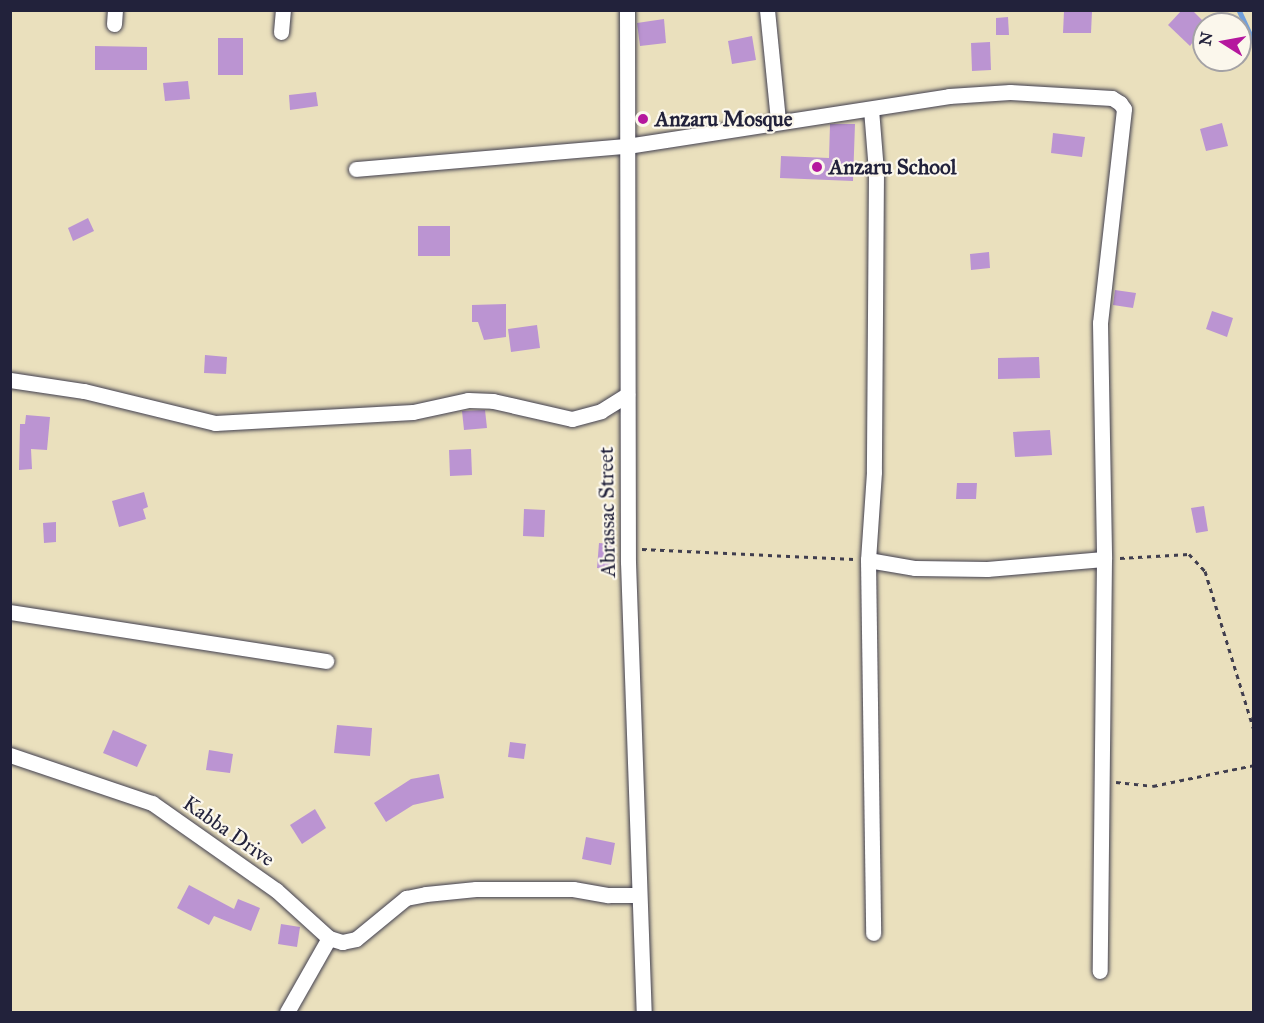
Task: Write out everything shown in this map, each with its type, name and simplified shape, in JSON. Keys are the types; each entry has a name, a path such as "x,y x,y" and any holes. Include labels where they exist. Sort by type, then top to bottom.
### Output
{"street":[{"path":"281,32 283,10"},
{"name":"Abrassac Street","path":"627,10 628,549 644,1012"},
{"path":"767,10 778,121"},
{"path":"356,169 627,146 949,96 1010,92 1112,98 1124,110 1100,323 1104,559 1100,971"},
{"path":"871,109 876,171 874,471 868,560 873,933"},
{"path":"10,380 84,391 214,423 413,412 468,399 493,401 572,419 601,411 627,395"},
{"path":"868,560 915,568 987,569 1104,559"},
{"path":"10,612 326,661"},
{"name":"Kabba Drive","path":"10,755 152,803 276,890 329,938"},
{"path":"287,1012 329,938 342,942 356,939 406,898 476,889 573,889 608,895 639,895"}],"path":[{"path":"628,549 868,560"},
{"path":"1104,559 1189,554 1205,571 1254,730"},
{"path":"1102,780 1153,786 1254,765"}],"building":[{"path":"1182,10 1192,10 1194,12 1192,12 1192,43 1190,46 1168,25"},
{"path":"1064,11 1092,11 1091,33 1063,33"},
{"path":"1008,17 1009,35 996,35 996,18"},
{"path":"664,19 666,43 640,46 637,23"},
{"path":"752,36 756,60 732,64 728,41"},
{"path":"218,38 243,38 243,75 218,75"},
{"path":"990,42 991,70 972,71 971,43"},
{"path":"95,46 147,47 147,70 95,70"},
{"path":"188,81 190,99 165,101 163,83"},
{"path":"316,92 318,106 290,110 289,95"},
{"path":"1222,123 1228,146 1206,151 1200,129"},
{"path":"830,124 855,124 853,181 780,178 781,156 829,158"},
{"path":"1053,133 1085,137 1082,157 1051,153"},
{"path":"88,218 94,231 73,241 68,228"},
{"path":"418,226 450,226 450,256 418,256"},
{"path":"989,252 990,268 971,270 970,254"},
{"path":"1115,290 1136,293 1133,308 1113,305"},
{"path":"506,304 506,337 484,340 478,322 472,322 472,305"},
{"path":"1212,311 1233,318 1227,337 1206,329"},
{"path":"537,325 540,348 511,352 508,329"},
{"path":"205,355 227,357 226,374 204,373"},
{"path":"1039,357 1040,378 998,379 998,358"},
{"path":"485,410 487,428 464,430 462,411"},
{"path":"26,415 50,417 47,450 31,449 32,469 19,470 20,424 25,424"},
{"path":"1050,430 1052,455 1015,457 1013,432"},
{"path":"471,449 472,475 450,476 449,450"},
{"path":"957,483 977,483 976,499 956,499"},
{"path":"144,492 148,507 143,509 146,519 119,527 112,501"},
{"path":"1204,506 1208,531 1196,533 1191,508"},
{"path":"524,509 545,510 544,537 523,536"},
{"path":"56,522 56,542 44,543 43,523"},
{"path":"599,543 613,544 611,569 597,568"},
{"path":"337,725 372,728 370,756 334,753"},
{"path":"113,730 147,745 137,767 103,753"},
{"path":"510,742 526,744 524,759 508,757"},
{"path":"209,750 233,754 230,773 206,770"},
{"path":"439,774 444,798 413,805 386,822 374,803 411,779"},
{"path":"315,809 326,828 302,844 290,825"},
{"path":"586,837 615,843 611,865 582,859"},
{"path":"189,885 234,909 238,899 260,908 251,931 214,916 209,925 177,908"},
{"path":"281,924 300,927 297,947 278,944"}],"waterway":[{"path":"1239,10 1254,42"}],"place":[{"name":"Anzaru Mosque","path":"643,119"},
{"name":"Anzaru School","path":"817,167"}]}
